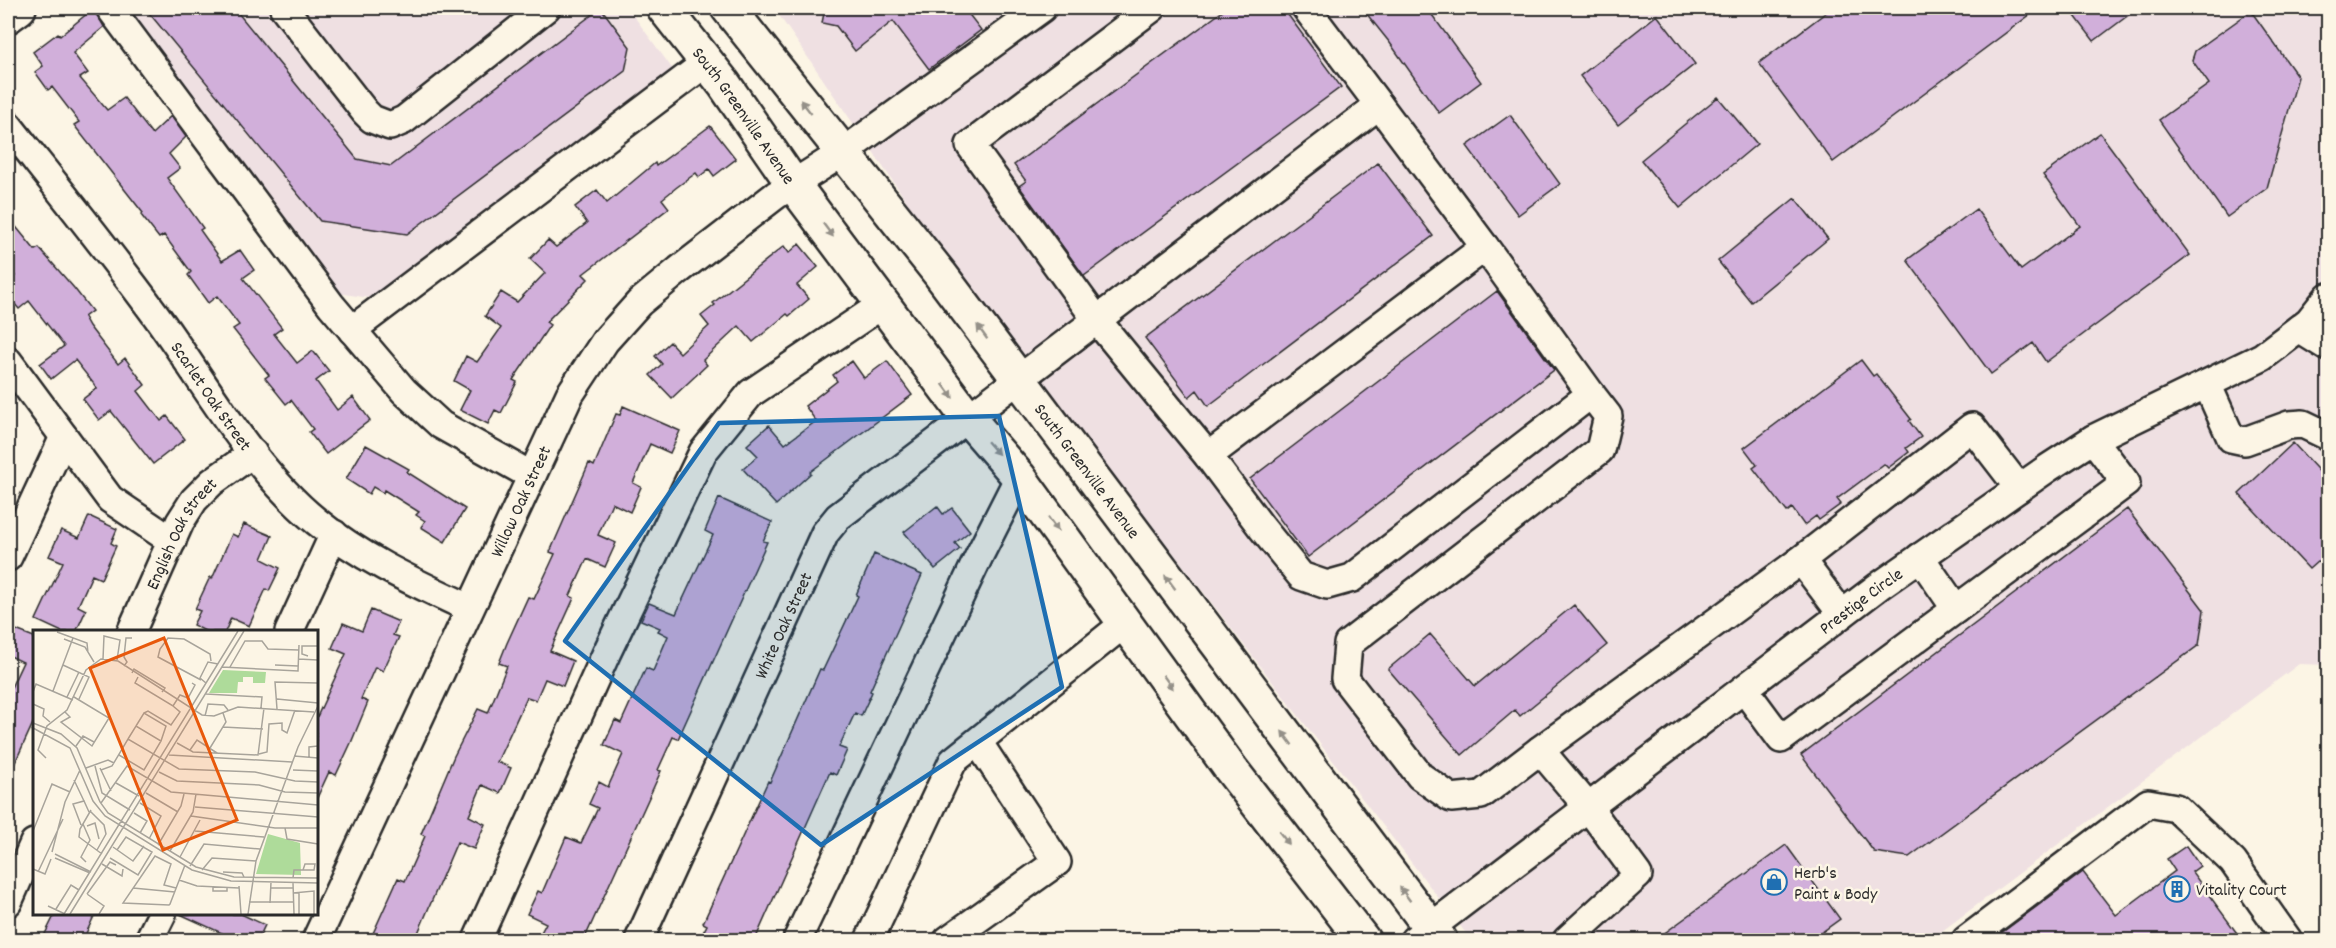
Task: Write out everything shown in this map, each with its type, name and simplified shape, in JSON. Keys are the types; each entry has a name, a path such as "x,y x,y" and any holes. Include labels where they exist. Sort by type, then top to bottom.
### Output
{"main road":[{"path":"8,16 19,8"},
{"name":"South Greenville Avenue","path":"664,8 968,418 1019,477 1230,768 1363,940"},
{"name":"South Greenville Avenue","path":"728,8 940,274 1428,936"}],"street":[{"path":"110,8 331,305 404,391 441,425 532,476"},
{"path":"284,8 365,112 372,119 390,126 404,120 546,8"},
{"name":"Willow Oak Street","path":"316,940 570,394 605,341 639,303 776,195 842,153 1042,8"},
{"path":"1152,8 970,146 1096,319 1302,576 1327,585 1352,578 1591,394"},
{"path":"1306,8 1608,416 1600,450 1348,644 1346,679 1420,776 1451,798 1481,795 1801,560 1972,427 2019,488"},
{"path":"352,330 706,62"},
{"name":"White Oak Street","path":"639,940 825,533 838,517 1378,105"},
{"name":"Scarlet Oak Street","path":"8,125 155,314 253,453 287,496 334,534 383,567 469,608"},
{"path":"1208,456 1485,247"},
{"name":"Prestige Circle","path":"1428,936 1588,807 1920,557 2093,439 2262,357 2299,329 2328,297"},
{"path":"477,940 607,652 704,452 751,393 883,304"},
{"path":"2299,329 2328,347"},
{"path":"8,361 110,499 172,541"},
{"path":"2207,384 2230,438 2245,441 2289,425 2303,424 2328,436"},
{"path":"8,558 64,437"},
{"path":"1744,689 1781,739 2126,483 2093,439"},
{"name":"English Oak Street","path":"131,630 172,541 194,500 212,482 253,453"},
{"path":"797,940 980,554 1019,477"},
{"path":"290,630 334,534"},
{"path":"1920,557 1956,609"},
{"path":"1801,560 1842,614"},
{"path":"869,940 953,761 1125,623"},
{"path":"948,940 1057,862 978,742"},
{"path":"1540,750 1588,807 1638,875 1567,940"},
{"path":"1966,940 2148,803 2176,808 2233,862 2288,940"},
{"path":"8,902 33,845"},
{"path":"149,940 162,915"}],"highlighted area":[{"path":"999,416 1062,687 821,845 565,641 719,423"}],"shaded area":[{"path":"116,8 628,8 674,71 376,299 332,292"},
{"path":"774,8 2328,8 2328,665 2299,664 1930,940 1471,940 940,250"}],"building":[{"path":"94,8 104,27 73,53 88,73 80,78 107,110 124,98 152,134 171,116 186,137 169,154 180,168 167,178 203,228 200,230 222,261 240,250 254,270 243,278 282,328 274,334 297,363 313,351 329,371 316,381 337,410 353,397 370,420 326,454 309,432 313,429 291,400 286,404 265,378 269,375 233,329 239,325 217,296 208,303 188,275 191,272 164,235 159,238 141,215 143,213 74,125 79,122 52,87 48,90 35,72 43,66 33,52 58,33 60,36"},
{"path":"145,8 234,8 357,159 391,166 601,8 630,47 625,71 407,234 320,221"},
{"path":"825,8 964,8 981,30 929,69 893,21 855,51 836,26 822,23"},
{"path":"1227,8 1283,8 1341,87 1084,276 1019,186 1026,181 1014,165"},
{"path":"1362,8 1427,8 1481,82 1439,113 1390,43"},
{"path":"1832,8 2039,8 1833,162 1759,63"},
{"path":"2069,8 2138,8 2094,41"},
{"path":"2251,11 2298,77 2267,188 2227,217 2159,120 2209,84 2192,60 2195,51"},
{"path":"1657,15 1695,64 1618,125 1580,76"},
{"path":"1718,97 1757,144 1680,208 1641,160"},
{"path":"1510,115 1560,184 1518,215 1467,146"},
{"path":"710,126 736,159 714,176 709,169 699,177 696,173 677,187 662,199 669,208 583,274 588,279 546,322 550,325 513,380 517,382 501,413 495,410 488,424 460,410 470,390 454,381 466,356 477,362 501,328 485,316 501,292 517,302 545,273 530,259 548,240 556,247 587,223 575,207 597,190 607,203 655,163 656,166"},
{"path":"2100,133 2190,255 2046,362 2033,343 1991,374 1907,260 1976,209 2021,270 2080,226 2043,175"},
{"path":"1378,163 1433,236 1208,406 1197,390 1189,397 1145,338"},
{"path":"1795,198 1828,239 1751,302 1718,261"},
{"path":"8,217 35,250 39,248 92,311 84,317 89,326 118,364 125,358 145,385 138,391 161,421 167,416 185,439 153,464 111,411 99,420 83,399 97,388 75,360 51,379 40,364 64,346 29,301 19,309 8,296 8,283 15,276 8,266"},
{"path":"799,244 818,267 797,285 809,299 753,342 739,326 703,360 707,365 672,398 650,375 662,364 655,356 670,342 680,353 709,326 701,316 715,305 713,303 784,246 789,253"},
{"path":"1497,291 1554,370 1308,557 1250,479"},
{"path":"1861,360 1873,376 1876,374 1911,419 1909,421 1921,437 1906,448 1909,452 1888,468 1884,464 1837,499 1841,504 1819,520 1816,516 1804,525 1792,508 1787,512 1753,468 1757,465 1744,448"},
{"path":"852,361 864,378 887,361 912,395 810,472 776,505 743,469 758,456 747,445 769,425 785,444 816,421 805,406 837,381 833,375"},
{"path":"623,406 680,431 670,453 650,444 633,483 641,487 630,512 612,503 598,535 616,543 605,567 587,559 570,596 574,598 550,651 573,661 563,686 545,679 536,700 527,697 497,762 511,768 500,793 482,785 469,816 485,824 474,849 457,842 415,940 370,940 398,878 405,881 425,836 421,834 454,756 478,709 488,713 507,666 499,663 507,643 528,597 534,599 555,554 550,552 589,463 594,466 616,414 620,415"},
{"path":"2293,443 2328,481 2328,573 2318,561 2309,569 2239,494"},
{"path":"366,445 409,469 407,472 465,509 445,542 421,527 425,521 416,515 419,512 384,490 383,493 373,487 369,494 346,479"},
{"path":"719,498 772,522 763,541 767,542 678,739 673,737 658,770 661,771 584,940 537,940 546,923 527,914 538,891 542,893 566,837 581,843 598,808 589,804 599,782 608,787 623,754 604,745 615,720 621,723 646,668 653,671 668,636 658,631 660,628 641,620 649,603 676,614 713,535 705,531"},
{"path":"937,506 943,514 952,508 970,531 955,543 960,549 935,569 904,532"},
{"path":"2127,509 2204,610 2199,645 1909,857 1874,852 1801,755"},
{"path":"89,516 117,529 111,543 116,546 101,579 92,575 78,606 86,610 77,630 58,630 36,620 63,562 49,556 61,530 79,538"},
{"path":"244,524 272,536 262,559 280,568 269,591 266,589 249,626 231,618 226,630 203,630 193,625 200,611 195,609 210,577 212,579 232,534 238,537"},
{"path":"874,554 922,575 861,716 855,713 839,747 847,750 836,775 830,772 755,940 699,940 707,925 703,923 768,781 770,782 820,669 823,670 858,596 856,595"},
{"path":"1574,605 1607,645 1520,716 1515,710 1462,755 1388,669 1430,634 1475,686"},
{"path":"371,610 399,622 393,635 399,637 383,671 375,667 361,699 368,702 351,743 336,775 329,772 318,796 318,715 346,654 332,648 343,623 362,631"},
{"path":"16,630 33,637 33,723 8,778 8,694 23,662 8,655"},
{"name":"Herb's Paint & Body","path":"1786,845 1840,919 1811,940 1655,940"},
{"name":"Vitality Court","path":"2186,846 2200,866 2192,872 2242,940 1992,940 2083,872 2116,915 2175,871 2167,859"},
{"path":"54,915 95,915 83,940 42,940"},
{"path":"182,915 243,915 265,925 258,940 218,940 222,933"}],"place":[{"name":"Herb's Paint & Body","path":"1774,882"},
{"name":"Vitality Court","path":"2177,889"}]}
